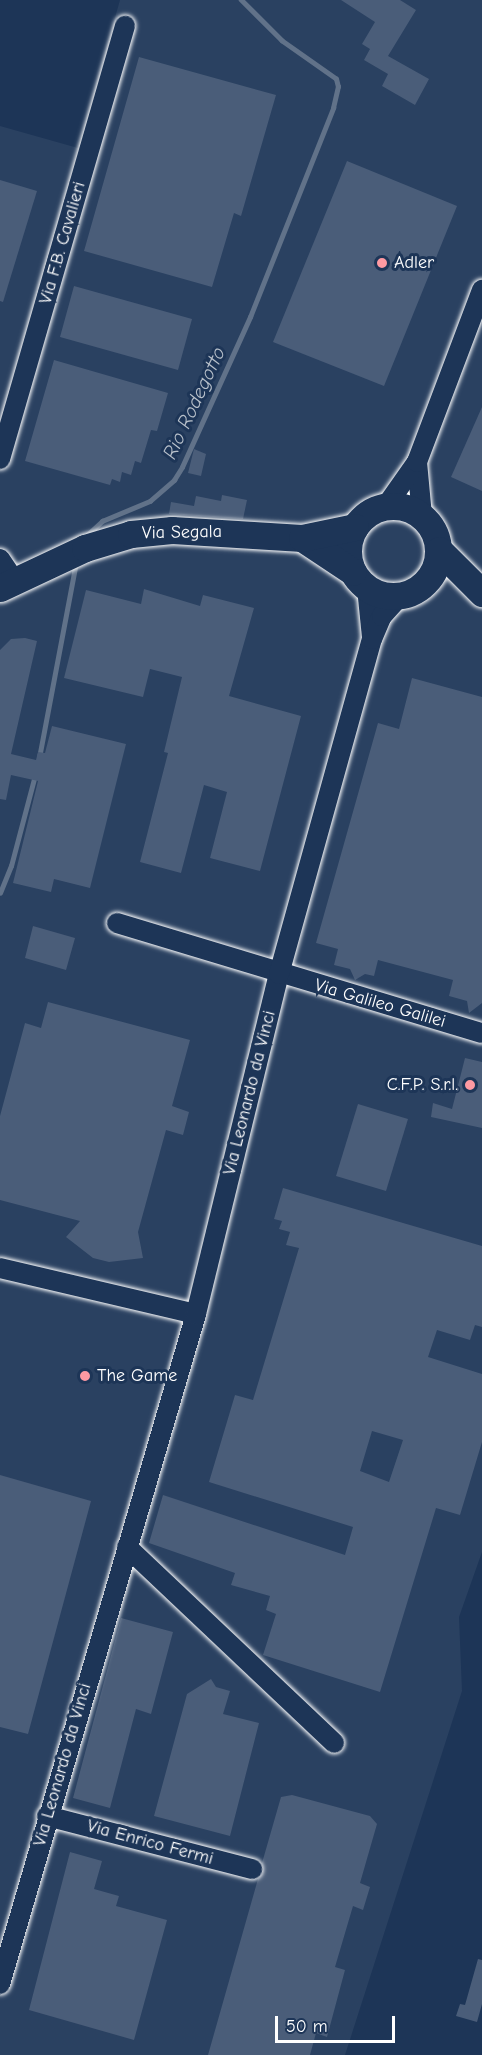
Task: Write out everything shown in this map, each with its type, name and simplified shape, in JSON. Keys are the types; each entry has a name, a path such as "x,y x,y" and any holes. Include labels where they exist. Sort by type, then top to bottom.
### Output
{"street":[{"name":"Via F.B. Cavalieri","path":"0,459 125,26"},
{"path":"386,506 417,462 482,290"},
{"path":"302,538 360,580 389,596 401,595 426,582 433,573 439,550 436,537 422,516 417,462"},
{"path":"386,506 399,506 422,516"},
{"name":"Via Segala","path":"5,576 131,534 172,530 302,538 355,527 363,517 386,506"},
{"path":"355,527 349,549 360,580"},
{"path":"439,550 479,591"},
{"name":"Via Leonardo da Vinci","path":"360,580 372,639"},
{"path":"426,582 479,591"},
{"name":"Via Leonardo da Vinci","path":"0,1984 47,1816 196,1314 279,974 372,639 382,616 401,595"},
{"name":"Via Galileo Galilei","path":"117,923 279,974 482,1033"},
{"path":"0,1268 196,1314"},
{"path":"127,1547 334,1743"},
{"name":"Via Enrico Fermi","path":"47,1816 252,1869"}],"shaded area":[{"path":"120,0 482,0 482,1552 459,1617 462,1691 345,2055 0,2055 0,126 78,148"}],"building":[{"path":"341,0 400,0 416,10 388,56 429,79 415,105 382,86 388,74 364,60 370,49 362,44 375,22"},
{"path":"139,57 276,95 241,216 234,213 212,287 84,251"},
{"path":"347,161 457,206 384,386 273,342"},
{"path":"0,180 37,191 3,302 0,301"},
{"path":"74,286 192,319 178,370 60,337"},
{"path":"54,360 168,393 157,431 151,430 141,463 135,461 131,475 122,472 120,482 112,479 110,485 25,461"},
{"path":"482,407 482,491 451,477"},
{"path":"194,449 206,454 201,476 188,473"},
{"path":"222,495 247,500 243,519 169,514 171,502 194,506 196,496 221,501"},
{"path":"144,589 200,606 203,595 254,608 229,696 301,716 260,871 210,858 227,792 204,785 181,873 140,862 168,753 164,752 182,677 150,669 143,697 64,678 86,590 141,604"},
{"path":"25,638 37,641 11,754 36,760 38,752 45,753 52,726 126,744 90,888 54,879 51,892 13,883 38,781 11,775 6,800 0,799 0,650 11,639"},
{"path":"412,678 482,697 482,1003 469,1013 467,1001 449,996 453,980 378,960 374,976 365,974 355,980 350,969 334,965 338,949 316,943 378,723 399,729"},
{"path":"33,926 75,938 66,970 25,958"},
{"path":"48,1002 190,1040 172,1106 189,1112 183,1135 166,1130 138,1232 143,1258 109,1262 93,1258 66,1237 80,1221 0,1200 0,1116 25,1023 41,1028"},
{"name":"C.F.P. S.r.l.","path":"465,1058 482,1062 482,1128 431,1117 433,1103 452,1109"},
{"path":"358,1104 408,1119 386,1191 336,1176"},
{"path":"283,1188 482,1246 482,1327 475,1325 470,1340 437,1330 428,1357 482,1374 482,1442 460,1515 436,1508 380,1692 263,1655 276,1614 266,1610 270,1596 231,1585 235,1573 149,1543 163,1495 345,1555 353,1527 209,1482 235,1395 253,1400 299,1248 286,1245 290,1232 279,1229 282,1221 274,1219","holes":["372,1431 403,1440 389,1482 360,1471"]},
{"path":"0,1475 91,1501 28,1734 0,1727"},
{"path":"121,1618 173,1632 151,1714 136,1709 110,1808 73,1798"},
{"path":"211,1679 216,1687 230,1691 223,1714 259,1723 230,1836 154,1816 187,1694"},
{"path":"292,1795 370,1816 377,1824 360,1883 370,1887 363,1910 353,1906 335,1967 345,1970 327,2037 316,2033 310,2055 208,2055 258,1879 263,1873 262,1863 281,1797"},
{"path":"70,1852 102,1861 94,1889 119,1896 116,1906 167,1920 134,2040 29,2010"},
{"path":"478,1959 482,1960 482,2004 477,2022 456,2016 460,2004 465,2005"}],"waterway":[{"name":"Rio Rodegotto","path":"84,538 102,521 150,501 174,480 182,467 250,317 333,108 338,87 336,79 282,41 241,0"},
{"name":"Rio Rodegotto","path":"39,758 76,563"},
{"name":"Rio Rodegotto","path":"0,893 11,866 35,775"}],"place":[{"name":"Adler","path":"382,263"},
{"name":"C.F.P. S.r.l.","path":"470,1085"},
{"name":"The Game","path":"85,1376"}]}
